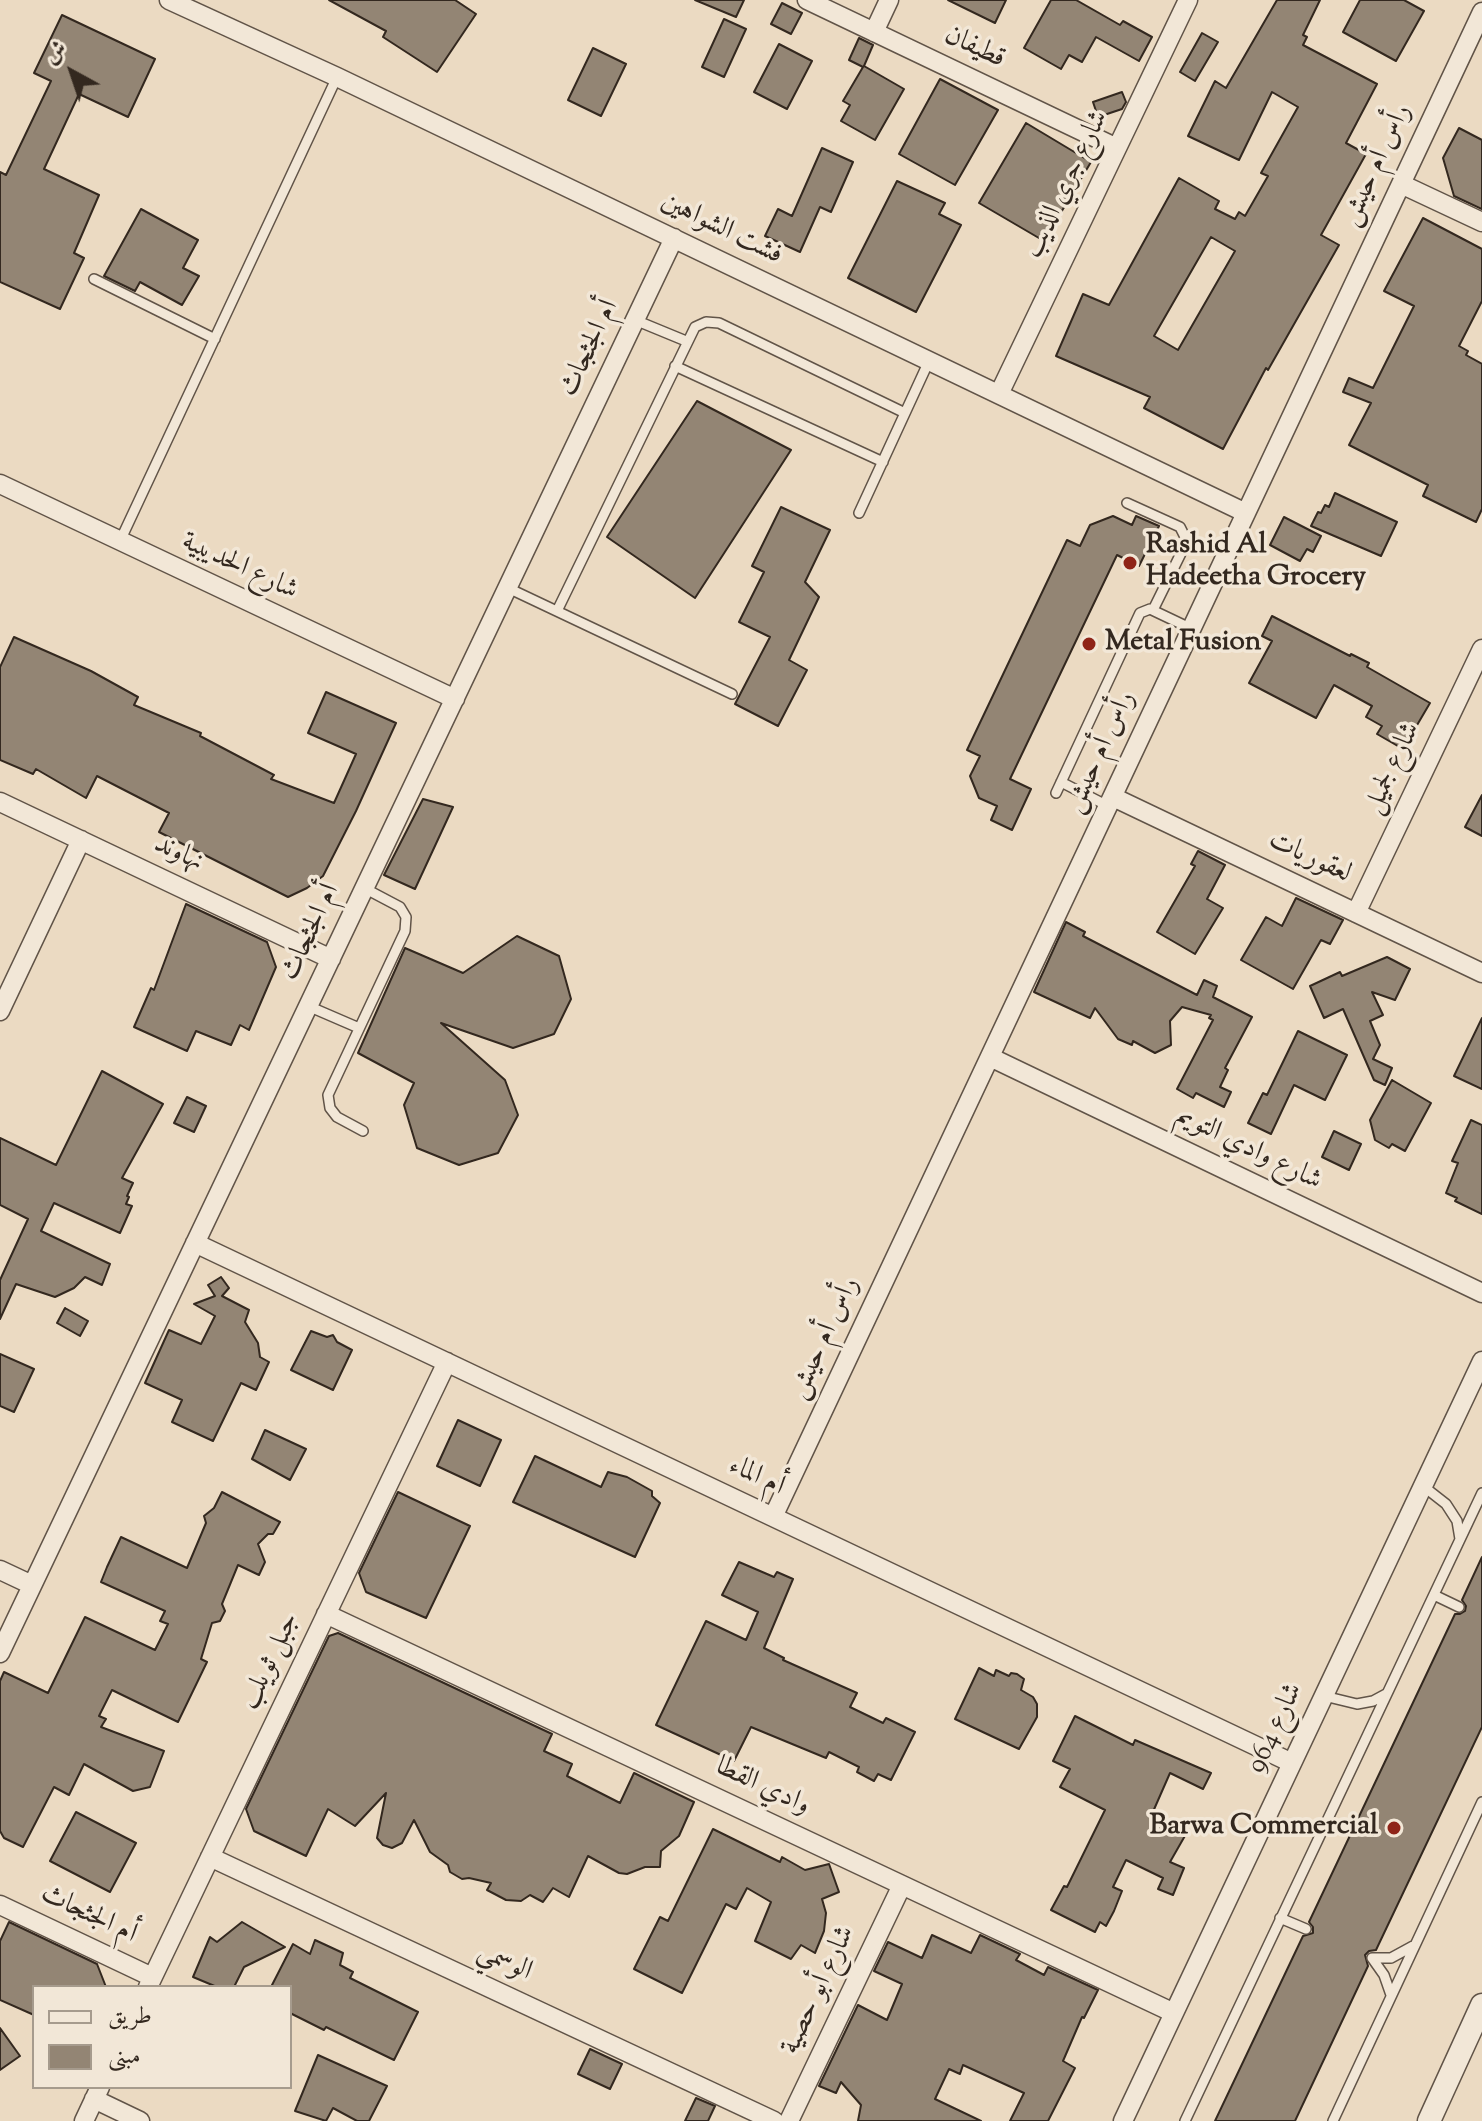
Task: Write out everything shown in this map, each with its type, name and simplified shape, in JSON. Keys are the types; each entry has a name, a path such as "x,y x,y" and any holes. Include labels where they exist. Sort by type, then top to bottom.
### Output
{"street":[{"name":"قطيفان","path":"807,0 1117,148"},
{"path":"874,32 889,0"},
{"name":"شارع جري الذيب","path":"999,394 1188,0"},
{"name":"فشت الشواهين","path":"176,1 1246,513"},
{"name":"رأس أم حيش","path":"773,1517 1482,12"},
{"path":"1401,184 1482,222"},
{"name":"أم الجثجاث","path":"0,1653 674,238"},
{"name":"شارع الحديبية","path":"0,484 119,543 455,699"},
{"name":"شارع لجميل","path":"1356,913 1482,649"},
{"name":"نهاوند","path":"0,802 331,959"},
{"name":"لعقوريات","path":"1110,802 1482,973"},
{"path":"0,1011 81,840"},
{"name":"شارع وادي التويم","path":"990,1057 1482,1293"},
{"name":"أم الماء","path":"195,1243 1292,1763"},
{"name":"شارع 964","path":"1123,2121 1482,1361"},
{"name":"جبل ثويلب","path":"150,1982 447,1362"},
{"path":"0,1570 32,1585"},
{"name":"وادي القطا","path":"326,1614 1174,2013"},
{"name":"الوسمي","path":"210,1857 774,2121"},
{"name":"شارع أبو حصية","path":"789,2121 902,1885"},
{"name":"أم الجثجاث","path":"0,1905 150,1982"},
{"path":"1429,2121 1482,2005"},
{"path":"84,2121 97,2093 140,2121"}],"lane":[{"path":"119,543 337,77"},
{"path":"94,279 215,339"},
{"path":"635,320 686,341"},
{"path":"557,611 695,327 706,322 719,323 905,413"},
{"path":"859,513 929,361"},
{"path":"675,366 883,462"},
{"path":"1127,503 1180,527 1187,541 1153,610"},
{"path":"508,588 732,694"},
{"path":"1056,793 1138,616 1143,610 1153,610 1192,629"},
{"path":"1061,782 1110,802"},
{"path":"363,1131 337,1117 330,1108 328,1095 405,931 406,917 400,907 364,888"},
{"path":"308,1006 359,1028"},
{"path":"1423,1486 1437,1495 1452,1512 1460,1539"},
{"path":"1185,2121 1482,1493"},
{"path":"1434,1595 1459,1607"},
{"path":"1324,1696 1357,1704 1373,1701 1387,1693"},
{"path":"1333,2121 1482,1802"},
{"path":"1280,1918 1306,1929"},
{"path":"1391,1995 1384,1975 1372,1958 1391,1958 1415,1944"}],"building":[{"path":"329,0 455,0 476,14 437,72 383,37 386,31"},
{"path":"695,0 744,0 736,17"},
{"path":"948,0 1006,0 995,23"},
{"path":"1051,0 1076,0 1120,25 1123,21 1152,37 1139,61 1096,37 1082,62 1069,55 1061,69 1024,48"},
{"path":"1277,0 1320,0 1303,35 1307,37 1303,45 1377,84 1346,143 1366,154 1321,235 1339,245 1268,370 1266,368 1223,449 1144,408 1150,397 1056,356 1083,294 1109,305 1179,178 1219,201 1215,209 1235,219 1239,212 1245,216 1268,176 1261,173 1298,107 1272,92 1239,160 1188,136 1215,81 1226,88","holes":["1211,237 1235,251 1178,350 1154,336"]},
{"path":"1360,0 1404,0 1424,11 1396,61 1343,32"},
{"path":"782,3 802,13 791,34 771,24"},
{"path":"62,15 155,59 128,117 79,94 44,169 99,195 74,253 84,258 60,309 0,282 0,172 6,175 51,81 34,73"},
{"path":"724,19 746,29 724,77 702,67"},
{"path":"1202,33 1218,42 1195,81 1180,72"},
{"path":"859,38 873,45 864,66 904,89 875,140 841,121 850,105 843,101 863,67 849,60"},
{"path":"779,44 812,61 787,109 754,92"},
{"path":"593,48 626,64 601,116 568,100"},
{"path":"940,79 998,110 955,185 899,154"},
{"path":"1122,92 1126,102 1122,109 1098,117 1093,102"},
{"path":"1026,123 1091,162 1044,241 979,203"},
{"path":"1459,128 1482,140 1482,209 1454,196 1443,158"},
{"path":"822,148 853,162 831,212 820,207 800,252 765,236 778,209 792,216"},
{"path":"897,181 945,203 939,214 961,225 916,312 848,278"},
{"path":"141,209 198,240 183,268 199,276 182,305 140,282 135,291 104,276"},
{"path":"1423,218 1482,249 1482,301 1459,346 1468,351 1466,355 1482,364 1482,509 1476,522 1423,496 1428,485 1349,445 1371,403 1343,392 1349,378 1373,388 1414,306 1384,291"},
{"path":"697,401 791,450 695,598 607,537"},
{"path":"1335,493 1397,522 1381,556 1311,526 1318,512 1321,513 1325,505 1329,507"},
{"path":"781,507 830,530 805,582 819,597 789,660 807,670 778,726 735,704 770,637 739,622 764,572 752,566"},
{"path":"1113,516 1132,525 1136,516 1159,526 1139,566 1117,555 1010,779 1031,789 1012,830 991,820 997,806 979,798 970,776 980,756 967,750 1067,540 1080,546 1090,525"},
{"path":"1284,517 1321,536 1313,552 1307,549 1300,561 1270,545"},
{"path":"1272,616 1369,663 1367,667 1430,703 1403,749 1377,734 1382,726 1366,717 1372,706 1334,685 1316,718 1249,683 1272,641 1262,636"},
{"path":"14,637 91,671 138,697 134,705 201,733 200,736 274,775 271,779 334,803 356,754 308,733 326,692 396,723 323,876 288,897 159,832 169,813 97,776 86,798 36,769 33,774 0,760 0,667"},
{"path":"1482,795 1482,836 1465,827"},
{"path":"423,799 453,807 415,889 384,875"},
{"path":"1198,851 1225,865 1207,899 1223,908 1195,954 1157,932 1195,866 1191,864"},
{"path":"1296,898 1343,920 1330,944 1321,940 1293,989 1241,960 1266,917 1282,926"},
{"path":"186,904 267,942 276,967 249,1030 240,1025 231,1045 196,1031 187,1051 134,1027 151,988 154,990"},
{"path":"1066,922 1085,932 1083,936 1197,995 1204,980 1217,986 1213,997 1252,1017 1225,1068 1228,1070 1220,1087 1231,1092 1224,1107 1196,1093 1193,1098 1177,1089 1213,1020 1209,1018 1211,1015 1182,1007 1170,1021 1171,1045 1155,1053 1133,1041 1132,1045 1118,1039 1095,1008 1090,1018 1034,992"},
{"path":"517,936 559,956 571,999 554,1034 513,1048 441,1023 505,1080 518,1115 498,1153 459,1165 417,1148 404,1105 414,1083 358,1053 405,948 463,973"},
{"path":"1387,957 1410,969 1395,1000 1372,992 1383,1015 1370,1021 1380,1045 1373,1059 1392,1068 1385,1085 1374,1080 1343,1009 1324,1018 1310,986 1340,972 1342,976"},
{"path":"1482,1018 1482,1089 1454,1076"},
{"path":"1298,1031 1347,1055 1325,1100 1294,1085 1271,1134 1248,1123 1263,1093 1267,1095"},
{"path":"102,1071 163,1104 122,1178 133,1183 126,1204 132,1206 120,1233 54,1203 41,1231 110,1264 102,1285 85,1277 74,1288 55,1297 16,1284 0,1319 0,1280 28,1219 0,1205 0,1138 56,1165"},
{"path":"1392,1080 1431,1103 1405,1151 1392,1144 1389,1148 1375,1140 1370,1120"},
{"path":"187,1097 206,1106 194,1132 174,1123"},
{"path":"1471,1120 1482,1125 1482,1214 1446,1193 1458,1163 1452,1161"},
{"path":"1334,1131 1361,1144 1349,1170 1322,1157"},
{"path":"221,1277 229,1288 222,1296 249,1310 245,1322 258,1343 260,1357 269,1362 256,1390 241,1383 213,1441 172,1422 182,1400 145,1383 169,1330 201,1344 215,1316 194,1304 215,1296 208,1285"},
{"path":"65,1308 88,1321 80,1336 57,1323"},
{"path":"311,1331 327,1337 333,1335 337,1342 352,1350 333,1390 291,1370"},
{"path":"0,1354 34,1369 14,1412 0,1406"},
{"path":"458,1420 501,1440 480,1486 437,1466"},
{"path":"265,1430 306,1449 290,1480 252,1459"},
{"path":"535,1456 601,1487 608,1472 627,1477 652,1491 652,1496 660,1503 635,1557 513,1502"},
{"path":"222,1492 280,1522 273,1534 268,1534 258,1544 265,1562 259,1575 238,1565 222,1604 225,1611 220,1621 212,1623 201,1659 207,1662 178,1722 112,1690 99,1716 106,1719 101,1727 164,1751 150,1787 133,1791 84,1764 69,1795 54,1787 23,1847 4,1838 0,1831 0,1681 4,1672 48,1693 85,1617 155,1650 168,1624 160,1621 165,1611 101,1582 107,1567 121,1537 187,1568 206,1523 204,1516 214,1508"},
{"path":"398,1492 470,1526 426,1618 366,1592 359,1573"},
{"name":"Barwa Commercial","path":"1482,1557 1482,1727 1376,1950 1365,1955 1368,1966 1295,2121 1215,2121 1303,1936 1313,1933 1309,1922 1455,1614 1465,1611 1462,1600"},
{"path":"739,1562 774,1577 777,1572 793,1579 764,1648 783,1660 857,1693 850,1707 883,1723 886,1718 915,1732 891,1780 878,1774 874,1781 857,1772 859,1767 829,1752 826,1758 751,1727 734,1761 656,1725 706,1621 746,1640 758,1612 722,1595"},
{"path":"338,1633 552,1734 544,1751 572,1764 567,1776 620,1803 634,1773 694,1802 679,1836 661,1851 660,1867 619,1873 588,1856 569,1897 553,1888 543,1902 530,1895 521,1901 506,1900 487,1890 491,1883 462,1879 450,1872 448,1865 430,1852 414,1820 402,1843 392,1848 383,1845 377,1838 386,1793 355,1826 328,1809 306,1856 254,1831 246,1809 329,1636"},
{"path":"979,1668 994,1676 996,1670 1009,1676 1011,1673 1017,1674 1024,1679 1021,1690 1033,1697 1037,1704 1037,1717 1019,1749 955,1719"},
{"path":"1075,1716 1133,1745 1135,1740 1211,1773 1203,1789 1170,1773 1152,1814 1186,1834 1170,1862 1184,1868 1173,1895 1158,1889 1163,1878 1126,1860 1113,1887 1122,1891 1114,1911 1106,1926 1100,1922 1095,1932 1051,1910 1064,1886 1067,1887 1105,1810 1060,1787 1070,1769 1053,1761"},
{"path":"76,1812 136,1843 110,1892 50,1861"},
{"path":"713,1829 780,1862 782,1857 805,1870 829,1864 839,1892 822,1899 826,1913 824,1931 815,1953 801,1945 791,1959 755,1941 771,1902 747,1888 736,1909 726,1904 682,1993 634,1969 660,1917 668,1921"},
{"path":"9,1922 97,1964 105,1985 32,1985 32,2014 0,2000 0,1941"},
{"path":"242,1922 285,1947 244,1967 235,1985 212,1985 193,1977 210,1937 217,1942"},
{"path":"932,1935 971,1953 980,1935 1020,1954 1016,1960 1044,1975 1048,1967 1098,1990 1082,2017 1063,2061 1075,2068 1048,2121 1010,2121 1024,2093 963,2065 960,2074 949,2069 935,2099 981,2121 858,2121 861,2105 841,2082 836,2093 819,2086 858,2005 887,2020 902,1984 874,1971 888,1942 922,1958"},
{"path":"315,1940 343,1953 340,1965 353,1972 350,1978 418,2012 394,2060 292,2014 292,1985 272,1985 293,1944 310,1954"},
{"path":"0,2028 20,2056 0,2070"},
{"path":"590,2049 622,2064 610,2089 578,2074"},
{"path":"318,2055 387,2086 369,2121 357,2121 333,2108 326,2121 295,2111"},
{"path":"696,2098 715,2106 708,2121 685,2121"}],"place":[{"name":"Rashid Al Hadeetha Grocery","path":"1130,563"},
{"name":"Metal Fusion","path":"1089,644"},
{"name":"Barwa Commercial","path":"1394,1828"}]}
